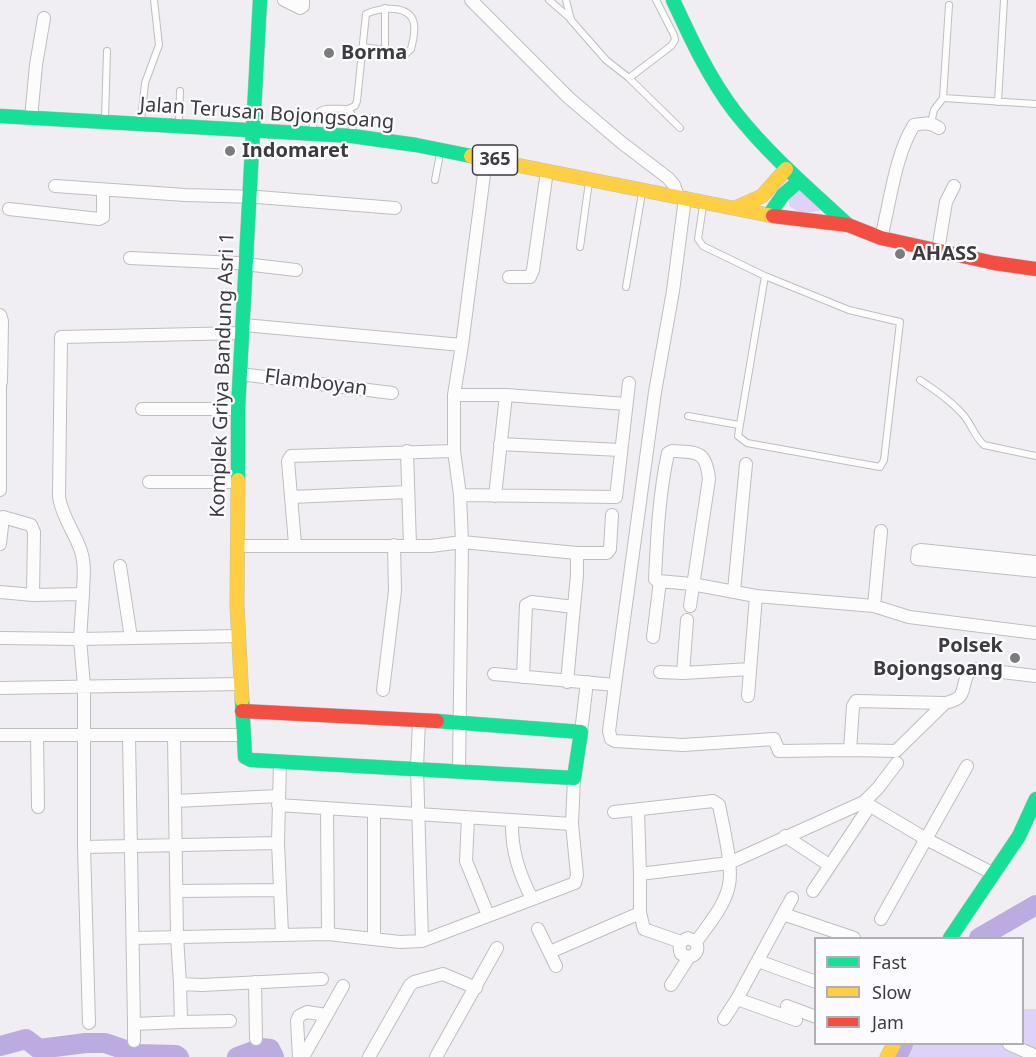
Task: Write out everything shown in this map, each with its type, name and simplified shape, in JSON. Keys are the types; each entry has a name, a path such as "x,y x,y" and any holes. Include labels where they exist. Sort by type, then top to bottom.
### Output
{"street":[{"name":"Komplek Griya Bandung Asri 1","path":"260,0 238,409 238,636 245,757 251,760 280,761"},
{"path":"284,0 300,8 303,6 303,0"},
{"path":"471,0 580,109 668,178 681,197 673,291 655,392 609,731 611,738 615,741 683,745 774,740 779,751 896,751 945,703"},
{"path":"673,0 723,93 745,125 786,169 848,225"},
{"path":"31,118 36,65 44,18"},
{"name":"Jalan Terusan Bojongsoang","path":"0,116 352,136 589,178 735,208 848,225"},
{"path":"881,237 901,149 914,125 935,125"},
{"path":"459,770 462,542 460,495 454,451 454,395 486,159"},
{"path":"735,208 762,196 786,169"},
{"path":"510,277 527,279 530,278 533,270 547,171"},
{"path":"769,214 783,195 799,181"},
{"path":"55,186 250,196 395,208"},
{"path":"938,250 946,202 954,186"},
{"path":"9,209 99,219 103,217 103,189"},
{"name":"365","path":"848,225 881,237 994,263 1036,269"},
{"path":"130,258 246,264 297,270"},
{"path":"0,315 2,321 0,490"},
{"path":"89,1023 84,847 84,686 80,639 84,568 82,554 63,513 59,497 61,337 243,329 462,345"},
{"name":"Flamboyan","path":"240,374 392,393"},
{"path":"460,495 616,497 629,383"},
{"path":"454,395 506,395 626,404"},
{"path":"495,496 506,395"},
{"path":"142,409 238,409"},
{"path":"500,444 620,450"},
{"path":"407,451 410,546"},
{"path":"295,544 288,460 291,456 454,451"},
{"path":"690,606 692,584 709,479 707,462 704,457 687,452 668,453 656,579 660,581 692,584 756,596 874,606 909,617 1036,633"},
{"path":"734,591 746,464"},
{"path":"149,482 237,483"},
{"path":"291,497 408,492"},
{"path":"237,546 295,544 431,546 462,542 578,553 607,553 610,549 612,515"},
{"path":"0,544 2,517 28,523 33,528 33,595"},
{"path":"874,606 881,531"},
{"path":"383,690 395,591 394,545"},
{"path":"1036,562 921,550 918,551 917,559 1036,571"},
{"path":"567,682 578,553"},
{"path":"120,566 131,638"},
{"path":"653,637 660,581"},
{"path":"0,592 33,595 83,594"},
{"path":"748,696 756,596"},
{"path":"523,677 526,605 532,602 574,607"},
{"path":"683,673 687,620"},
{"path":"0,638 238,636"},
{"path":"660,672 750,669"},
{"path":"850,750 853,706 856,701 945,703 962,696 968,673 976,669 1036,676"},
{"path":"494,674 615,685"},
{"path":"133,938 328,934 400,942 422,941 573,885 577,880 572,824 574,778 587,682"},
{"path":"0,688 240,684"},
{"path":"242,711 460,722 581,732"},
{"path":"419,720 417,768 422,941"},
{"path":"0,735 243,735"},
{"path":"37,735 38,807"},
{"path":"129,736 134,1041"},
{"path":"174,736 177,936 181,1022"},
{"path":"282,934 278,843 280,761 574,778"},
{"path":"813,891 866,804 897,764"},
{"path":"881,919 967,766"},
{"path":"951,937 1019,836 1036,799"},
{"path":"176,801 278,801 327,808 572,824"},
{"path":"614,813 717,802 729,863 729,885 724,900 696,942 698,950 689,957 671,985"},
{"path":"640,874 729,863 785,836 866,804"},
{"path":"866,804 993,874"},
{"path":"327,808 328,934"},
{"path":"374,811 374,939"},
{"path":"638,811 640,913 644,929 681,942"},
{"path":"468,817 466,861 488,915"},
{"path":"512,820 511,835 515,861 532,899"},
{"path":"785,836 830,865"},
{"path":"84,847 278,843"},
{"path":"178,891 280,890"},
{"path":"724,1019 792,898"},
{"path":"550,952 640,913"},
{"path":"783,914 848,937"},
{"path":"538,929 556,966"},
{"path":"689,957 681,954 679,946 688,938 696,942"},
{"path":"436,1057 497,948"},
{"path":"758,961 814,981"},
{"path":"369,1057 410,985 414,982 443,975 476,988"},
{"path":"180,984 322,979"},
{"path":"255,982 256,1039"},
{"path":"301,1057 343,986"},
{"path":"737,999 796,1020"},
{"path":"787,1006 814,1016"},
{"path":"301,1057 297,1021 299,1016 307,1012 326,1016"},
{"path":"134,1024 230,1021"},
{"path":"1011,1045 1036,1056"}],"lane":[{"path":"140,124 145,83 159,45 154,0"},
{"path":"549,0 571,20 606,60 629,78 680,128"},
{"path":"566,0 571,20"},
{"path":"629,78 671,46 675,40 656,0"},
{"path":"998,102 1004,0"},
{"path":"935,125 934,111 943,98 949,5"},
{"path":"385,8 385,50"},
{"path":"312,134 316,112 325,109 348,109 355,106 366,14 385,8 409,12 414,21 411,50 407,53 363,47"},
{"path":"105,122 107,51"},
{"path":"179,126 180,91"},
{"path":"943,98 1036,104"},
{"path":"348,109 353,116 352,136"},
{"path":"435,180 440,150"},
{"path":"580,247 589,178"},
{"path":"626,287 643,189"},
{"path":"703,202 699,243 765,276 849,310 900,322 884,460 880,467 747,443 738,436 765,276"},
{"path":"920,380 942,395 965,417 984,445 1036,456"},
{"path":"688,416 739,425"}],"shaded area":[{"path":"802,189 821,211 801,213 789,206 789,199"},
{"path":"1024,1009 1036,1009 1036,1057 904,1057 910,1045 1024,1045"}],"waterway":[{"path":"981,937 1036,905"},
{"path":"0,1046 26,1039 39,1049 105,1043 137,1054 179,1057"},
{"path":"897,1057 903,1045"},
{"path":"237,1057 261,1048 270,1049 274,1057"}],"traffic: fast":[{"path":"238,480 238,409 260,0"},
{"path":"673,0 709,72 735,112 775,157 848,225"},
{"path":"0,116 352,136 471,156"},
{"path":"769,215 783,195 799,181"},
{"path":"242,700 245,757 251,760 574,778 581,732 437,721"},
{"path":"951,937 1019,836 1036,799"}],"traffic: slow":[{"path":"471,156 773,216"},
{"path":"735,208 762,196 786,169"},
{"path":"238,480 237,605 242,700"},
{"path":"887,1057 893,1045"}],"traffic: jam":[{"path":"773,216 848,225 881,238 994,263 1036,269"},
{"path":"242,711 437,721"}],"place":[{"name":"Borma","path":"329,53"},
{"name":"Indomaret","path":"230,151"},
{"name":"AHASS","path":"900,254"},
{"name":"Polsek Bojongsoang","path":"1015,658"}]}
